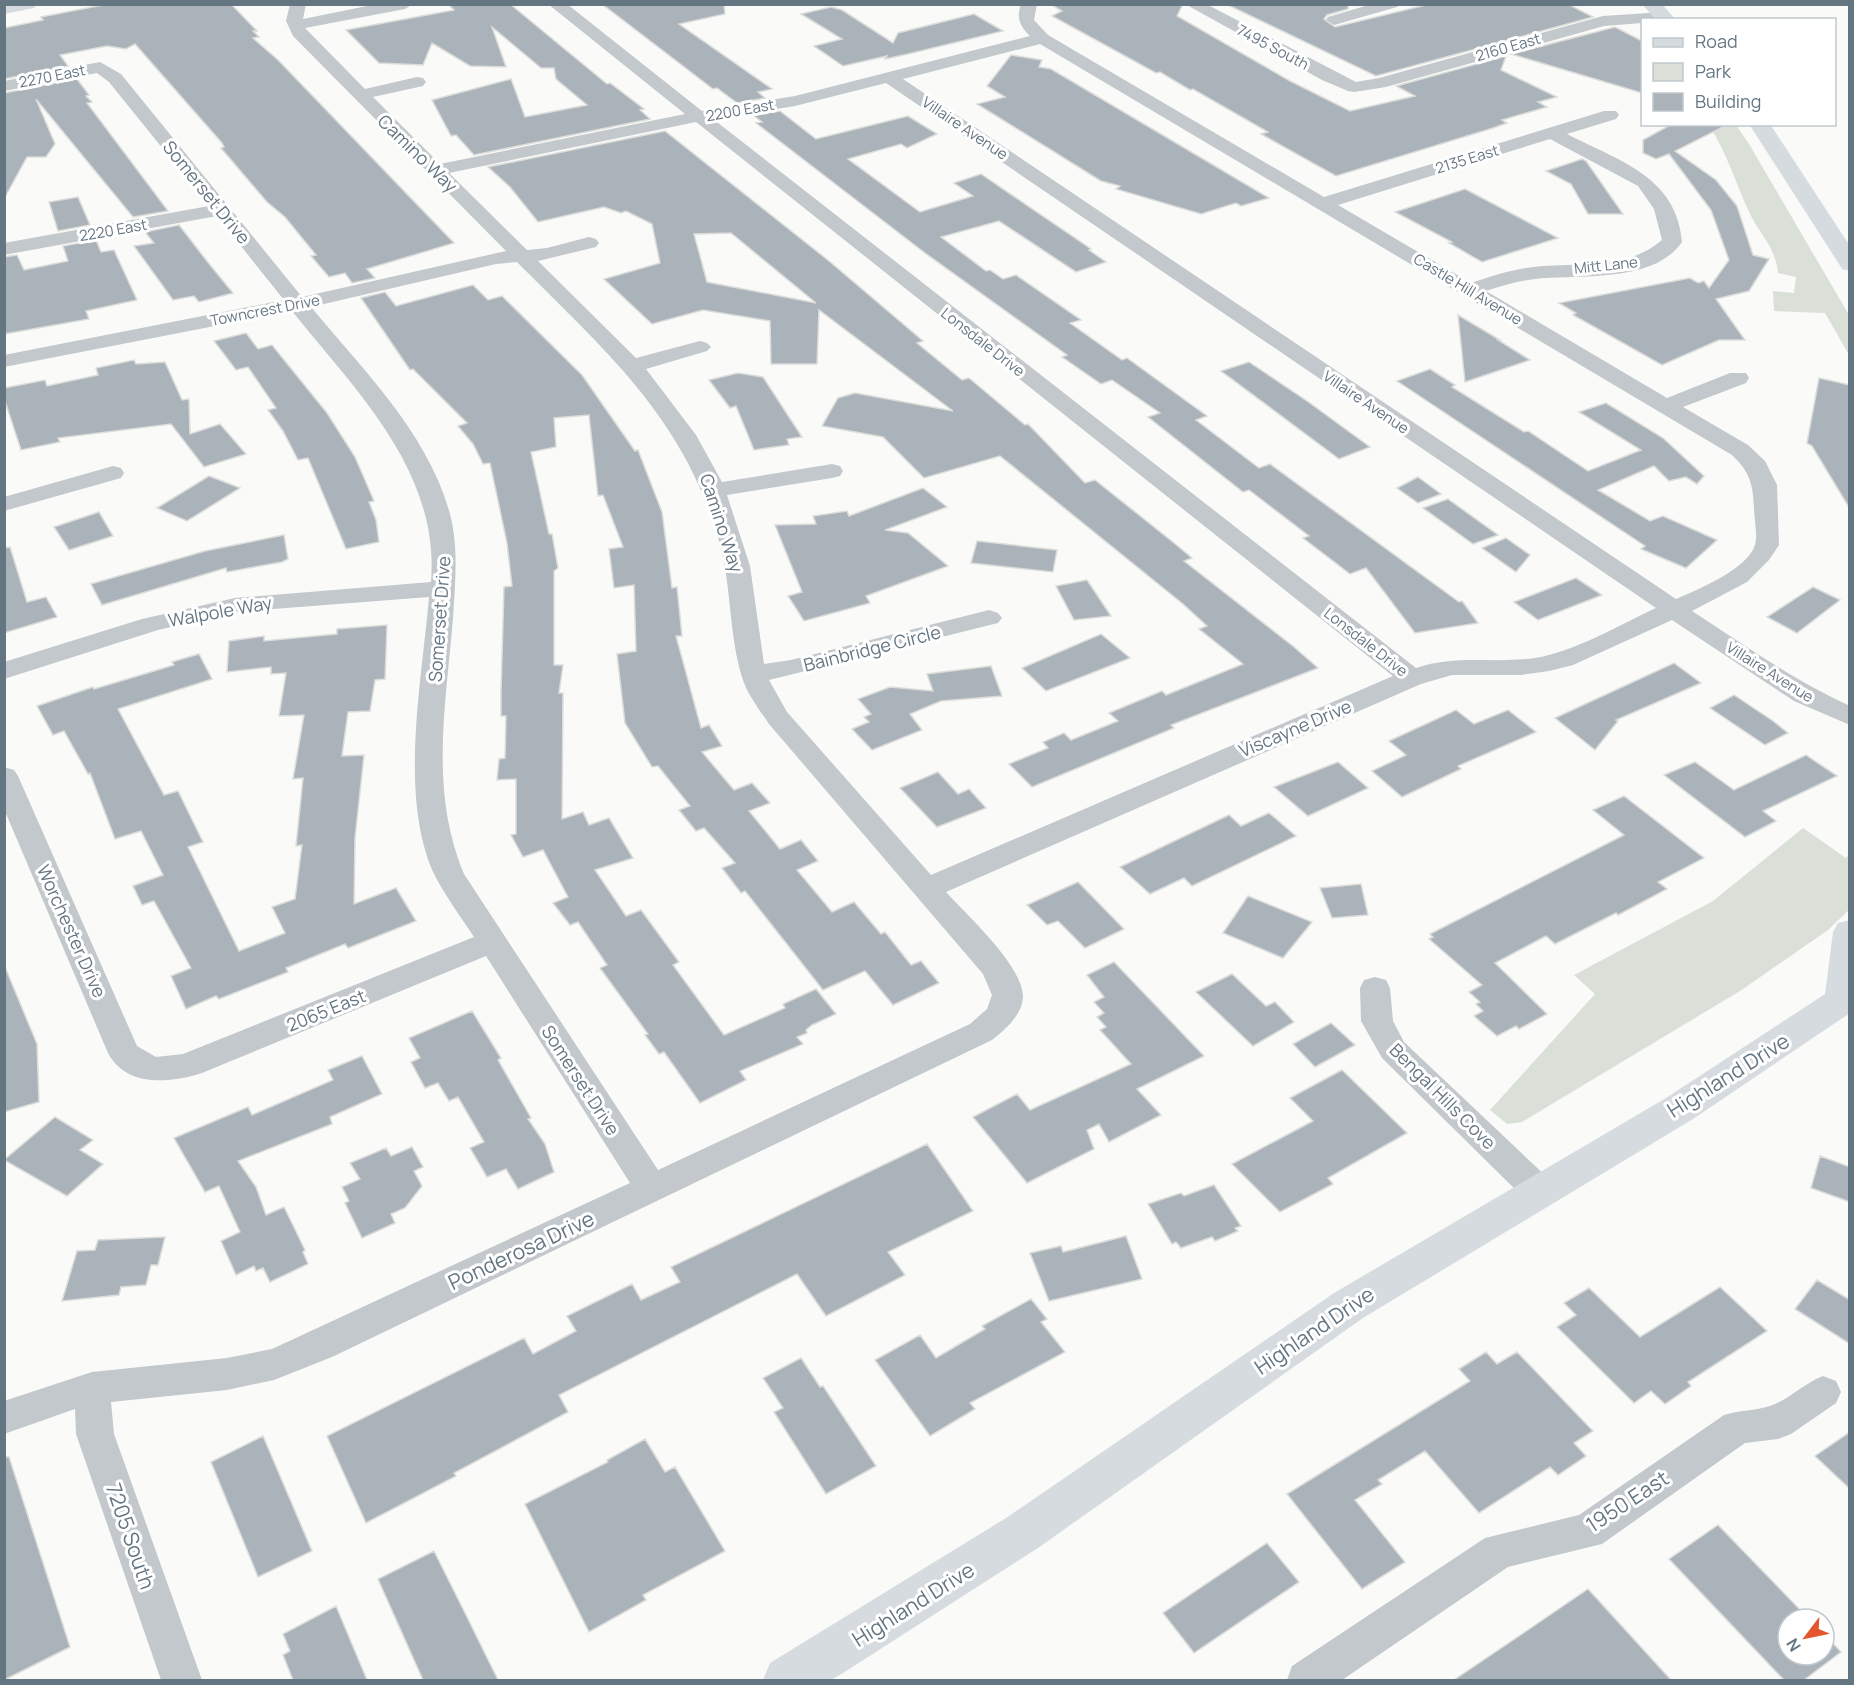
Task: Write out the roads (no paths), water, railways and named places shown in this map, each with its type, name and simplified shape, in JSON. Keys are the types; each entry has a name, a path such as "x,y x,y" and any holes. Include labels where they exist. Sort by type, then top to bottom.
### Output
{"main road":[{"path":"4,9 28,4"},
{"path":"1760,126 1850,264"},
{"path":"1846,997 1850,932"},
{"name":"Highland Drive","path":"787,1680 964,1573 1098,1481 1222,1391 1336,1315 1740,1069 1846,997"}],"street":[{"path":"296,15 405,4"},
{"name":"Lonsdale Drive","path":"556,4 1412,678"},
{"name":"Castle Hill Avenue","path":"1029,4 1024,15 1025,22 1042,38 1740,450 1757,466 1765,484 1767,545 1757,560 1738,577 1722,587 1673,609"},
{"name":"7495 South","path":"1194,4 1328,76 1354,87"},
{"path":"1334,20 1367,7 1391,4"},
{"name":"2160 East","path":"1354,87 1380,83 1603,21 1661,14"},
{"name":"Camino Way","path":"296,15 299,33 632,366 680,425 700,455 715,490 742,586 745,642 758,688 778,718 1007,983 1007,1004"},
{"name":"2200 East","path":"436,170 795,101 1042,38"},
{"name":"2270 East","path":"4,86 100,68"},
{"name":"Somerset Drive","path":"100,68 115,78 397,427 421,467 438,514 445,555 428,768 428,802 434,840 450,876 651,1188"},
{"name":"Villaire Avenue","path":"889,77 1673,609 1803,695 1850,717"},
{"path":"360,95 417,82"},
{"name":"2135 East","path":"1324,203 1610,115"},
{"name":"Mitt Lane","path":"1470,290 1532,273 1632,264 1663,252 1672,242 1672,228 1654,191 1645,182 1552,133"},
{"name":"2220 East","path":"4,249 221,210"},
{"name":"Towncrest Drive","path":"4,361 385,286 496,258 548,254 589,243"},
{"path":"632,366 700,347"},
{"path":"1666,406 1738,378"},
{"path":"715,490 832,471"},
{"path":"4,504 113,474"},
{"name":"Walpole Way","path":"4,671 151,624 224,607 276,600 443,588"},
{"name":"Viscayne Drive","path":"926,889 1412,678 1451,668 1517,670 1542,666 1564,659 1673,609"},
{"name":"Bainbridge Circle","path":"753,674 790,668 989,618"},
{"name":"Worchester Drive","path":"4,776 124,1053 140,1065 157,1070"},
{"name":"2065 East","path":"157,1070 174,1069 209,1058 492,942"},
{"name":"Bengal Hills Cove","path":"1375,988 1377,1021 1393,1050 1538,1190"},
{"name":"Ponderosa Drive","path":"4,1418 56,1398 92,1388 227,1374 274,1364 319,1346 981,1032 1000,1018 1007,1004"},
{"name":"7205 South","path":"92,1388 95,1434 181,1680"},
{"name":"1950 East","path":"1307,1680 1499,1551 1587,1531 1737,1427 1778,1422 1822,1392"}]}
